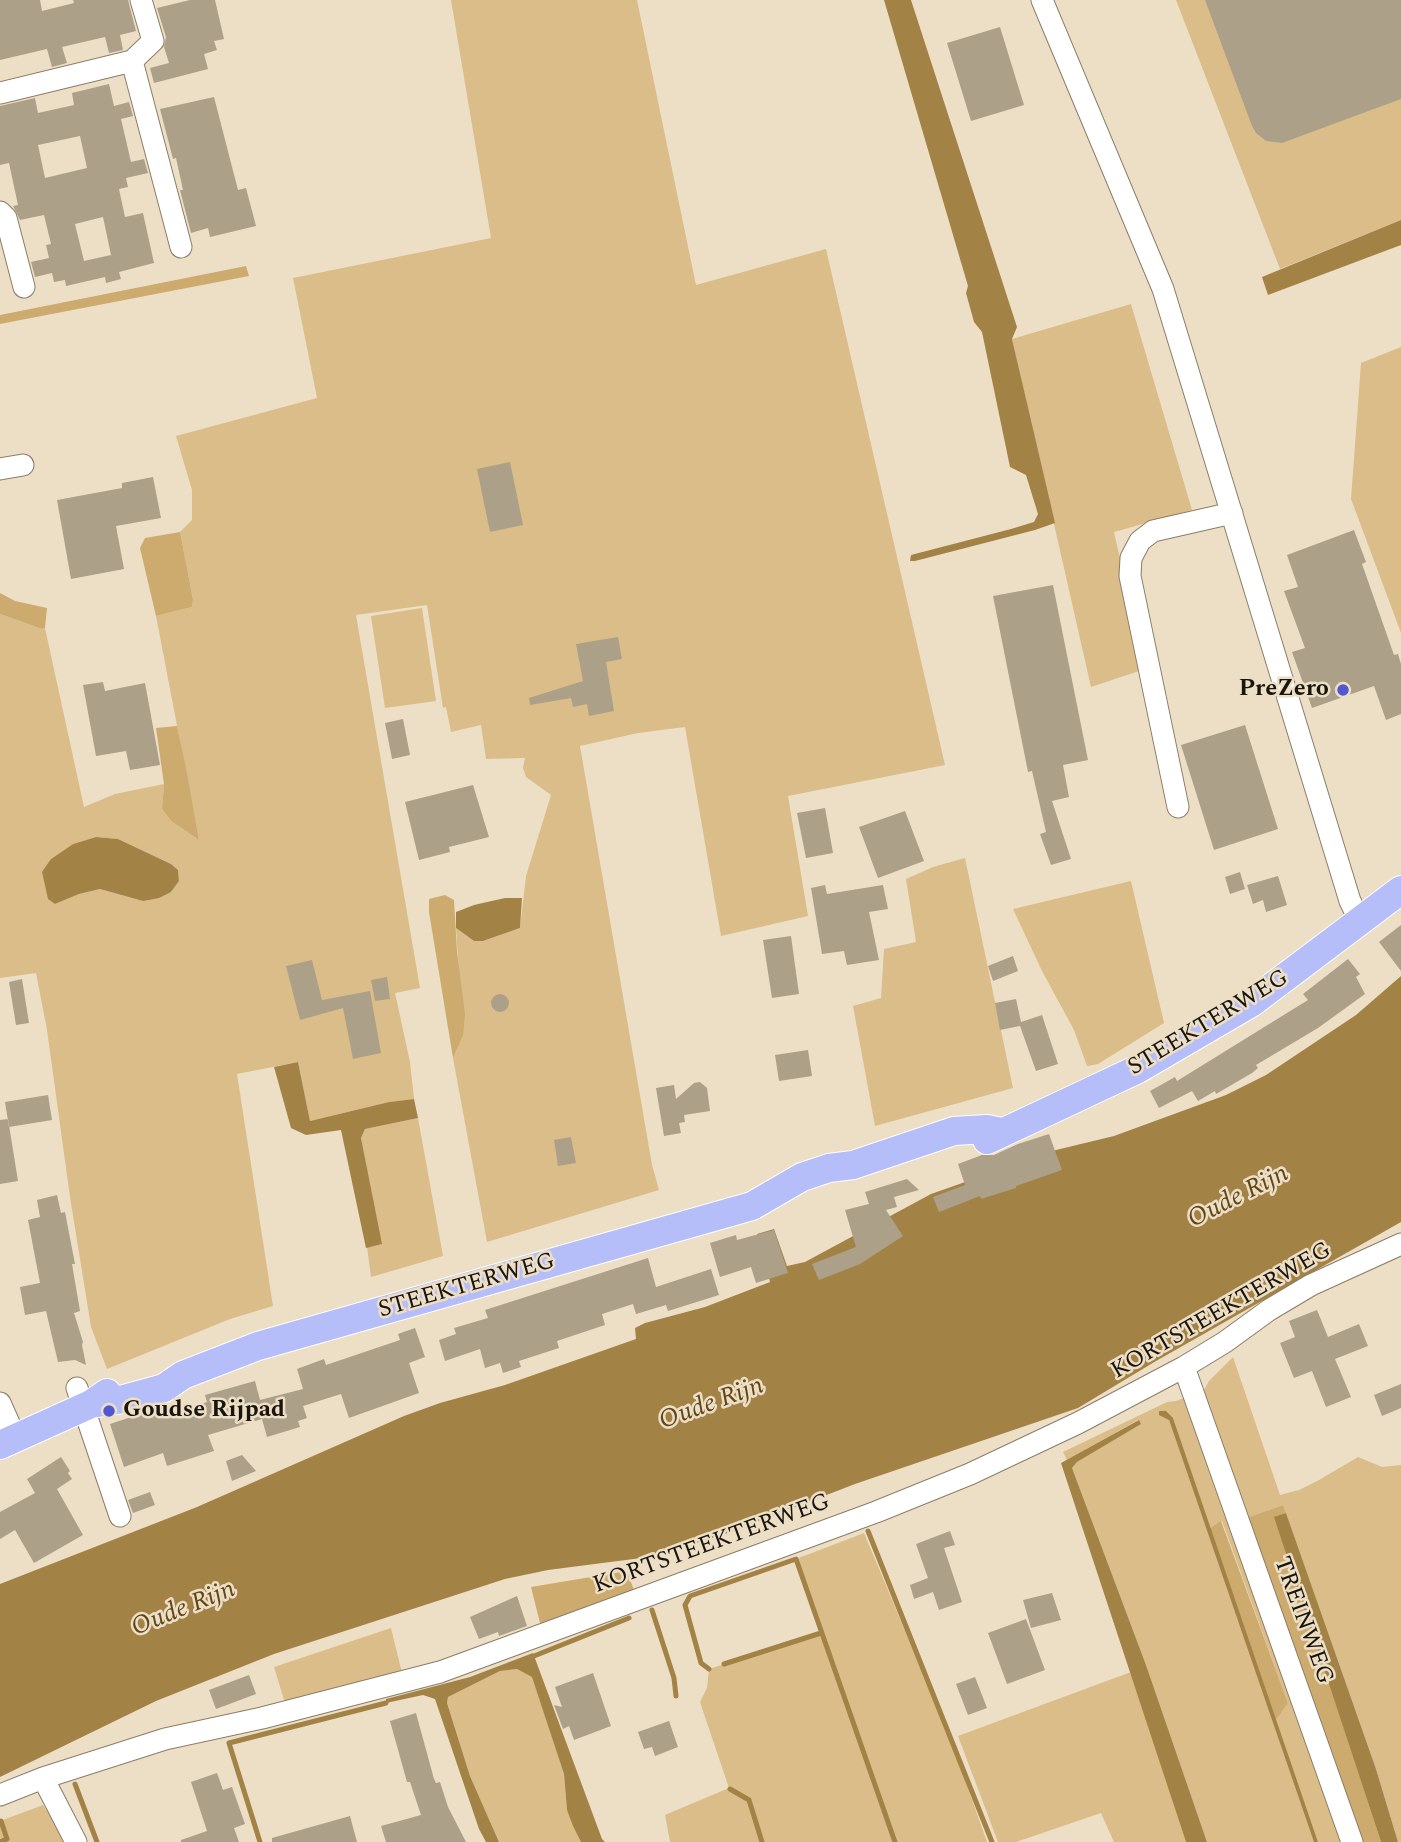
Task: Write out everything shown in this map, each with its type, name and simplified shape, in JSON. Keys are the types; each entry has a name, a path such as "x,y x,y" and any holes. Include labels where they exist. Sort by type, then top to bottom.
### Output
{"main road":[{"name":"STEEKTERWEG","path":"5,1446 84,1399 124,1399 164,1388 183,1375 258,1346 752,1206 773,1206 801,1197 853,1165 954,1132 987,1129 1002,1132 1138,1069 1261,997 1401,890"}],"street":[{"path":"0,93 132,61 153,41 142,0"},
{"path":"1042,0 1163,289 1350,901 1360,921"},
{"path":"132,61 181,247"},
{"path":"0,212 6,218 24,287"},
{"path":"0,469 23,465"},
{"path":"1178,807 1130,576 1130,558 1140,541 1153,531 1231,513"},
{"name":"KORTSTEEKTERWEG","path":"0,1795 43,1778 165,1739 262,1718 440,1672 876,1512 970,1474 1078,1423 1184,1367 1311,1285 1401,1244"},
{"name":"TREINWEG","path":"1184,1367 1352,1842"},
{"path":"84,1399 120,1516"},
{"path":"0,1402 5,1446"},
{"path":"43,1778 76,1842"}],"shaded area":[{"path":"451,0 637,0 696,285 826,249 945,765 788,796 808,916 721,936 685,727 638,733 580,746 652,1165 659,1190 487,1242 453,1058 463,1036 456,928 474,941 483,941 520,928 526,876 551,795 526,777 523,768 525,758 486,759 481,725 451,732 446,707 443,708 427,605 356,615 420,988 395,993 410,1062 414,1099 389,1102 310,1121 298,1062 237,1074 273,1306 230,1319 107,1369 91,1327 47,1030 36,973 0,978 0,614 45,628 84,807 115,794 164,784 162,809 171,821 199,840 156,616 192,607 193,599 180,532 192,520 192,490 176,436 317,398 293,278 491,238","holes":["96,837 118,839 171,864 178,870 179,881 171,892 143,901 100,889 55,904 51,859 73,844"]},
{"path":"1176,0 1401,0 1401,220 1280,269"},
{"path":"246,266 249,276 0,324 0,315"},
{"path":"1131,304 1192,510 1114,532 1145,669 1091,687 1012,339"},
{"path":"1401,347 1401,633 1351,499 1361,363"},
{"path":"180,532 193,599 192,607 156,616 140,548 145,538"},
{"path":"0,593 15,601 47,608 45,628 0,614"},
{"path":"422,608 436,701 385,708 371,616"},
{"path":"177,726 199,840 171,821 162,809 164,784 156,728"},
{"path":"965,858 1013,1088 875,1126 853,1006 881,998 884,949 916,942 906,879 933,867"},
{"path":"1131,881 1164,1023 1098,1064 1087,1066 1074,1030 1013,909"},
{"path":"445,895 454,900 465,1014 463,1036 453,1058 429,912 429,899"},
{"path":"418,1118 443,1256 371,1277 367,1247 381,1244 361,1138 365,1129"},
{"path":"1233,1357 1280,1495 1299,1490 1358,1457 1382,1467 1401,1465 1401,1842 1398,1842 1376,1769 1283,1505 1246,1518 1357,1842 1318,1842 1276,1720 1288,1703 1222,1521 1210,1528 1173,1418 1164,1415 1169,1420 1315,1842 1207,1842 1146,1665 1072,1468 1077,1462 1140,1424 1138,1420 1067,1460 1063,1452 1167,1402 1204,1390 1209,1381"},
{"path":"1283,1505 1286,1513 1275,1518 1381,1842 1357,1842 1246,1518"},
{"path":"1221,1521 1288,1703 1276,1720 1210,1528"},
{"path":"864,1533 950,1738 987,1842 897,1842 858,1736 895,1842 670,1842 665,1815 729,1788 700,1702 707,1688 709,1669 821,1633 796,1559"},
{"path":"627,1571 635,1593 541,1627 531,1587"},
{"path":"391,1628 402,1673 285,1703 274,1667"},
{"path":"517,1669 533,1677 564,1774 567,1810 581,1842 499,1842 470,1776 447,1703 448,1697 500,1671"},
{"path":"1131,1672 1186,1842 1114,1842 1101,1813 1016,1842 998,1842 958,1736"},
{"path":"43,1805 68,1842 0,1842 0,1821"}],"water":[{"path":"884,0 911,0 1017,327 1012,339 1055,523 915,561 910,561 911,555 1034,522 1038,514 1026,475 1010,467 982,332 974,322 966,293 968,286"},
{"path":"1401,220 1401,245 1268,295 1262,277"},
{"path":"96,837 118,839 171,864 178,870 179,881 171,892 143,901 100,889 55,904 48,899 42,872 51,859 73,844"},
{"path":"505,898 522,898 520,928 483,941 474,941 456,928 456,912"},
{"name":"Oude Rijn","path":"1401,976 1401,1222 1078,1408 855,1484 731,1532 657,1556 548,1570 505,1579 274,1654 156,1701 0,1777 0,1584 197,1507 404,1416 505,1385 636,1339 635,1328 645,1323 705,1307 770,1282 757,1234 774,1229 787,1266 805,1262 931,1194 1056,1150 1114,1136 1226,1095 1266,1075 1356,1015"},
{"path":"298,1062 310,1121 389,1102 414,1099 418,1118 365,1129 361,1138 382,1244 366,1248 341,1130 306,1135 291,1128 274,1067"},
{"path":"1159,1411 1166,1411 1173,1418 1318,1842 1314,1842 1169,1420 1159,1415"},
{"path":"1139,1420 1141,1424 1077,1462 1072,1468 1146,1665 1207,1842 1186,1842 1061,1463"},
{"path":"1286,1513 1376,1769 1398,1842 1381,1842 1274,1517"},
{"path":"533,1653 605,1842 581,1842 573,1826 567,1810 564,1774 532,1677 517,1669 500,1671 448,1697 447,1703 470,1776 499,1842 486,1842 479,1829 435,1699 423,1695 386,1703 386,1699 470,1677"}],"building":[{"path":"0,0 40,0 42,11 74,3 73,0 128,0 136,31 120,35 123,50 109,53 105,37 62,47 67,63 52,67 47,49 0,60"},
{"path":"190,0 215,0 224,39 214,41 217,50 204,54 208,69 154,83 150,68 169,63 164,47 166,37 157,8"},
{"path":"1205,0 1401,0 1401,99 1282,143 1266,141 1252,126"},
{"path":"1000,27 1024,105 971,121 947,43"},
{"path":"109,84 114,106 129,102 133,116 121,119 131,162 144,159 148,173 126,178 128,187 119,189 125,217 143,213 154,263 119,272 121,279 106,283 105,277 66,286 65,280 54,282 52,273 35,277 31,262 49,258 46,245 51,244 44,215 20,220 13,206 18,205 9,163 0,165 0,106 35,98 38,113 74,105 72,93","holes":["80,136 87,168 45,178 38,145","103,217 111,255 84,261 75,224"]},
{"path":"214,97 238,190 246,188 256,226 210,237 208,228 191,233 180,190 183,190 176,158 173,159 160,109"},
{"path":"510,462 523,525 490,532 477,469"},
{"path":"153,477 161,518 116,526 124,569 71,579 57,500 122,488 122,483"},
{"path":"1354,530 1366,562 1362,564 1394,655 1398,654 1401,664 1401,714 1386,720 1374,686 1312,708 1292,652 1305,648 1284,591 1298,587 1287,555"},
{"path":"1053,585 1088,760 1063,765 1069,797 1052,801 1071,859 1051,865 1040,834 1046,832 1032,771 1028,772 993,596"},
{"path":"618,637 622,659 606,662 614,711 589,716 587,704 573,707 571,698 530,705 529,698 583,681 576,644"},
{"path":"103,682 105,691 145,683 160,765 130,770 126,751 96,756 83,685"},
{"path":"403,719 410,755 392,759 385,723"},
{"path":"1245,725 1278,829 1214,850 1181,745"},
{"path":"473,785 489,837 449,847 450,852 419,860 405,802"},
{"path":"825,808 833,853 806,858 797,813"},
{"path":"905,811 924,861 878,878 859,827"},
{"path":"1240,872 1245,889 1230,894 1225,877"},
{"path":"1278,876 1287,905 1266,912 1263,900 1253,904 1247,885"},
{"path":"825,885 827,894 883,885 888,909 869,912 879,960 847,965 844,951 822,954 811,888"},
{"path":"1401,925 1401,971 1379,942"},
{"path":"791,936 799,994 772,998 763,940"},
{"path":"1013,956 1018,971 993,981 988,966"},
{"path":"1348,959 1360,974 1356,977 1365,994 1318,1028 1256,1065 1258,1068 1252,1073 1216,1094 1215,1091 1198,1101 1192,1091 1159,1108 1150,1091 1175,1077 1177,1081 1308,1000 1303,994"},
{"path":"312,960 322,1000 370,991 381,1053 353,1059 343,1008 300,1020 286,966"},
{"path":"387,977 390,999 375,1001 371,980"},
{"path":"22,979 29,1023 16,1025 9,982"},
{"path":"500,994 506,997 509,1003 506,1009 500,1012 494,1009 491,1003 494,997"},
{"path":"1016,999 1021,1022 1042,1015 1058,1064 1036,1071 1020,1026 1000,1030 995,1003"},
{"path":"808,1050 812,1076 779,1081 775,1055"},
{"path":"700,1082 707,1088 710,1111 684,1115 685,1122 679,1123 681,1133 664,1136 656,1088 674,1085 676,1099 694,1083"},
{"path":"48,1095 52,1120 9,1127 5,1102"},
{"path":"8,1119 18,1181 0,1184 0,1120"},
{"path":"1049,1134 1062,1170 1016,1188 981,1199 980,1196 939,1212 933,1197 965,1185 958,1164 982,1155 994,1155"},
{"path":"571,1137 576,1163 558,1166 554,1140"},
{"path":"907,1179 919,1190 894,1197 897,1207 886,1210 903,1236 860,1264 819,1280 812,1264 856,1247 845,1210 869,1204 865,1192"},
{"path":"57,1195 61,1213 65,1212 75,1264 72,1264 80,1311 74,1313 83,1342 86,1365 75,1360 58,1362 46,1311 25,1315 20,1287 40,1283 28,1220 40,1217 37,1200"},
{"path":"774,1230 788,1273 756,1283 751,1267 720,1277 710,1243 736,1235 737,1240"},
{"path":"648,1258 656,1287 711,1269 719,1295 668,1311 666,1305 636,1314 633,1304 602,1314 605,1325 557,1341 559,1348 519,1361 521,1367 503,1373 500,1363 485,1368 480,1349 445,1361 439,1340 456,1334 454,1328 488,1318 485,1310"},
{"path":"1317,1310 1328,1337 1359,1324 1368,1346 1335,1359 1351,1397 1326,1407 1312,1371 1294,1378 1280,1343 1295,1337 1289,1321"},
{"path":"415,1328 425,1357 409,1363 419,1393 349,1418 341,1394 303,1406 307,1418 298,1421 300,1427 267,1437 262,1419 208,1435 214,1451 167,1466 163,1453 124,1467 110,1424 165,1406 168,1415 207,1402 205,1395 255,1381 260,1400 303,1389 297,1369 324,1359 326,1365 400,1340 398,1334"},
{"path":"1401,1384 1401,1408 1382,1416 1374,1395"},
{"path":"242,1455 256,1471 232,1481 226,1461"},
{"path":"61,1457 72,1479 57,1489 83,1535 34,1563 15,1530 0,1539 0,1512 35,1493 27,1479"},
{"path":"150,1492 155,1505 133,1513 128,1500"},
{"path":"950,1531 955,1545 944,1548 962,1602 939,1610 933,1592 914,1599 910,1585 928,1578 916,1544"},
{"path":"1052,1593 1061,1620 1031,1628 1023,1600"},
{"path":"517,1596 527,1626 499,1636 498,1632 479,1639 470,1617"},
{"path":"1026,1619 1045,1670 1007,1684 988,1633"},
{"path":"593,1673 611,1726 574,1740 569,1726 563,1729 554,1705 562,1707 555,1687"},
{"path":"249,1675 256,1694 216,1709 209,1690"},
{"path":"975,1677 987,1708 968,1715 956,1684"},
{"path":"416,1713 434,1779 436,1783 440,1782 448,1807 466,1842 386,1842 381,1826 421,1815 410,1782 407,1782 390,1721"},
{"path":"669,1721 678,1747 655,1756 652,1747 644,1749 638,1732"},
{"path":"217,1773 223,1790 232,1787 245,1824 234,1828 239,1842 181,1842 207,1831 191,1782"},
{"path":"350,1816 357,1842 272,1842 272,1838"}],"waterway":[{"path":"868,1531 992,1842"},
{"path":"709,1669 701,1663 685,1605 690,1596 796,1559 895,1842"},
{"path":"652,1610 674,1678 676,1696"},
{"path":"534,1656 629,1618"},
{"path":"724,1664 821,1633"},
{"path":"260,1842 229,1743 386,1703"},
{"path":"75,1784 97,1842"},
{"path":"730,1789 749,1800 762,1842"},
{"path":"0,1842 7,1839 1,1821"}],"place":[{"name":"PreZero","path":"1343,690"},
{"name":"Goudse Rijpad","path":"109,1411"}]}
